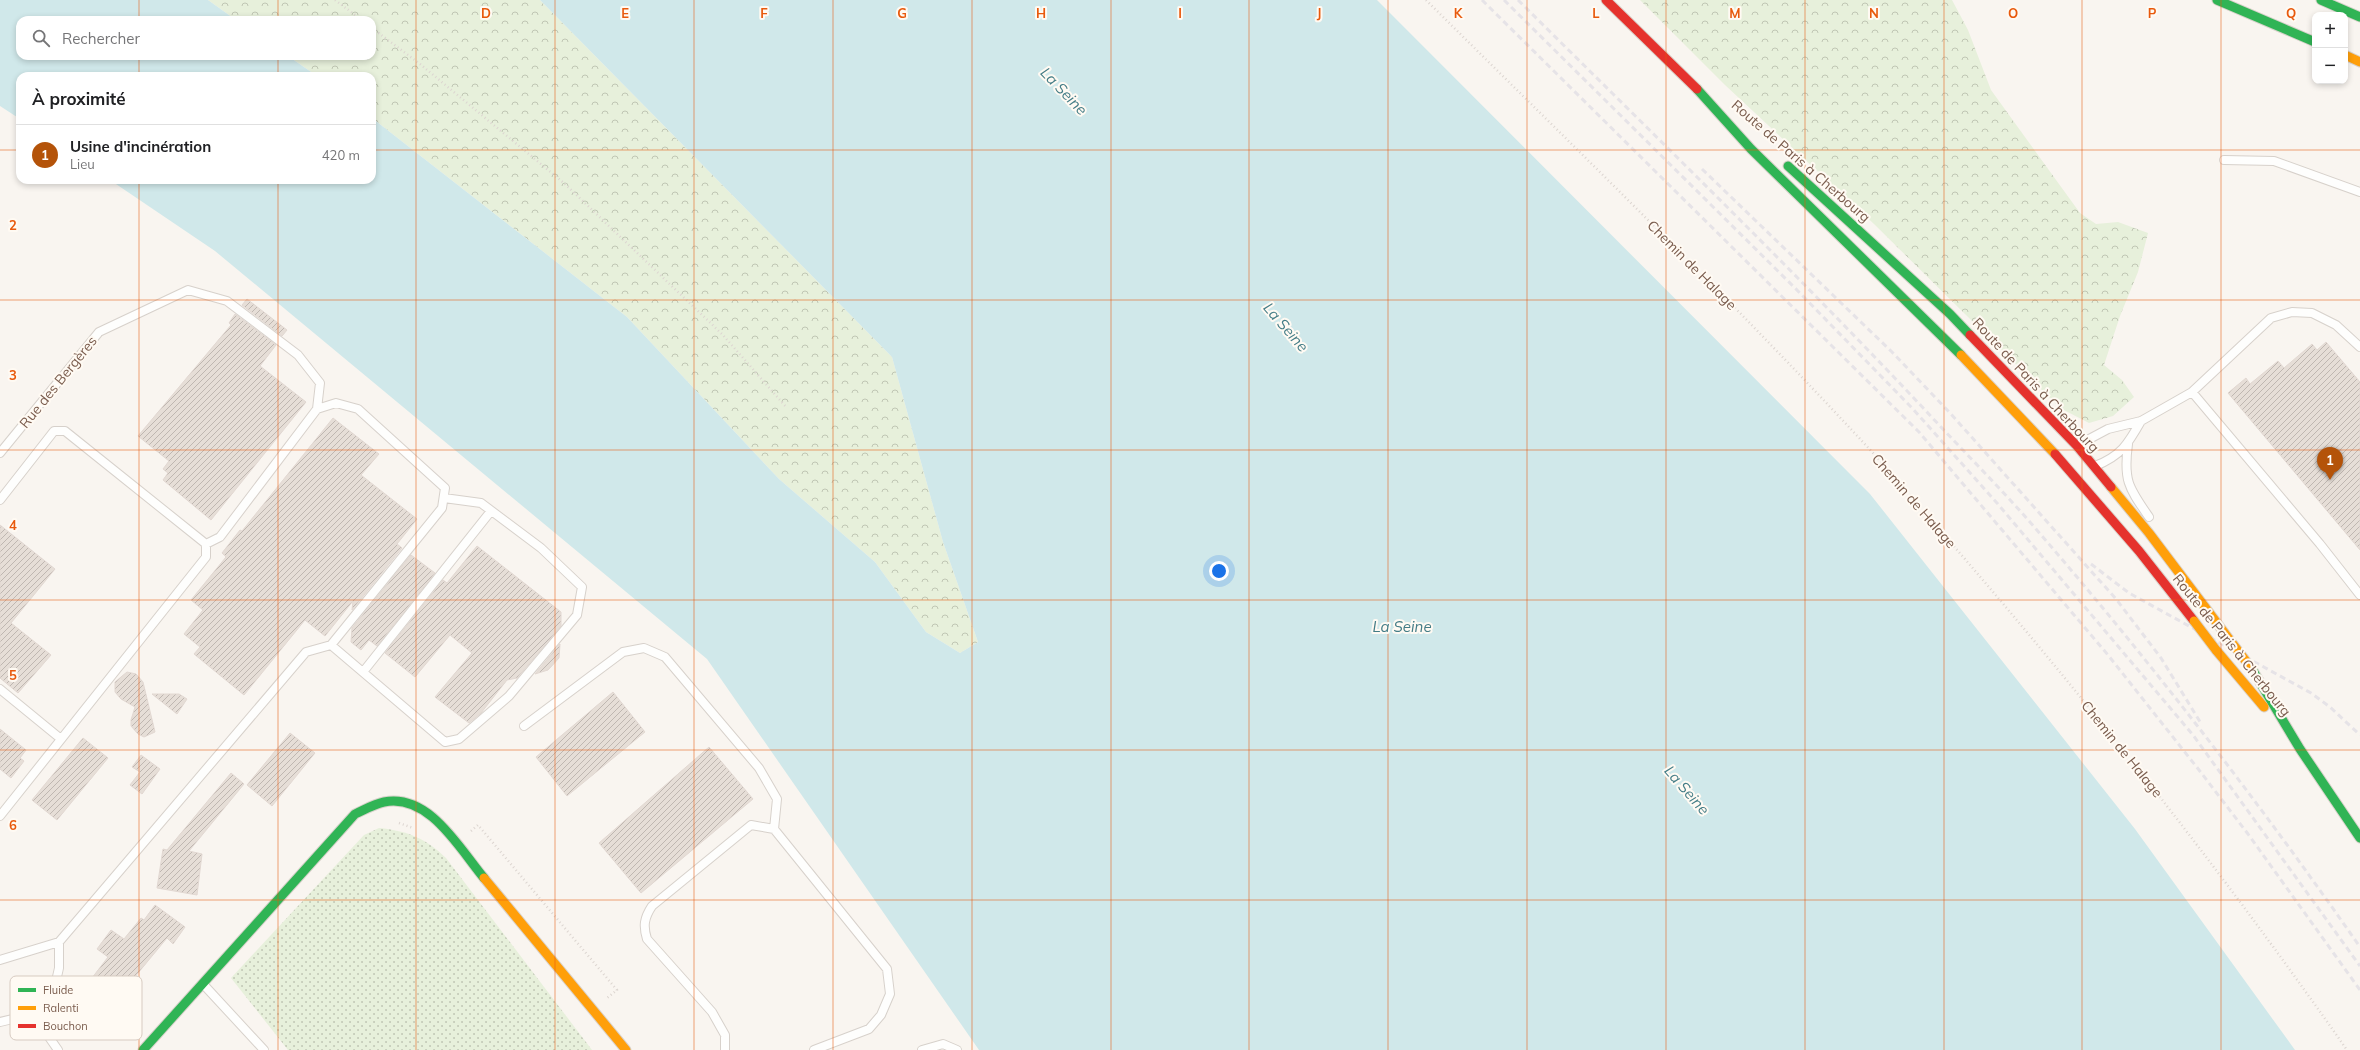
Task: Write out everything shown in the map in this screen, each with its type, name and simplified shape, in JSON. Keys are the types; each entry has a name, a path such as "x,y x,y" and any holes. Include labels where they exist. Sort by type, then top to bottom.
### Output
{"main road":[{"name":"Route de Paris à Cherbourg","path":"1606,0 1697,89 1751,149 1998,392 2043,440 2069,472 2139,551 2216,650 2300,749"},
{"path":"2217,0 2312,41"},
{"path":"2321,0 2360,17"},
{"path":"2348,56 2360,62"},
{"name":"Route de Paris à Cherbourg","path":"1697,89 1757,140"},
{"name":"Route de Paris à Cherbourg","path":"1780,160 1950,314 2077,446 2149,533 2252,669 2300,749 2360,838"},
{"path":"142,1050 355,814 384,802 413,803 434,817 626,1050"}],"lane":[{"path":"2224,160 2274,161 2360,192"},
{"name":"Rue des Bergères","path":"0,453 99,332 188,290 227,301 298,355 320,383 317,409"},
{"path":"2069,472 2077,446 2108,429 2141,421 2192,392 2271,318 2292,312 2312,313 2336,326 2360,347"},
{"path":"2192,392 2320,544 2360,595"},
{"path":"0,960 59,942 306,652 331,645 442,508 445,488 358,409 336,403 317,409 220,538 206,544"},
{"path":"2069,472 2111,460 2128,444 2141,421"},
{"path":"0,500 54,431 65,431 206,544"},
{"path":"2128,444 2126,469 2129,488 2221,628"},
{"path":"331,645 445,742 459,739 509,696 577,615 582,587 541,548 481,503 444,498"},
{"path":"363,672 491,511"},
{"path":"0,816 206,557 206,544"},
{"path":"524,726 623,652 644,648 665,657 759,768 777,799 774,829"},
{"path":"0,689 61,739"},
{"path":"725,1050 725,1035 712,1012 647,939 644,927 646,916 652,906 751,824 774,829 887,969 890,994 881,1015 869,1029 814,1050"},
{"path":"57,976 59,968 59,942"},
{"path":"202,984 264,1050"},
{"path":"0,1022 10,1020"},
{"path":"50,1040 58,1050"},
{"path":"922,1050 943,1044 957,1050"}],"path":[{"path":"335,0 357,16"},
{"name":"Chemin de Halage","path":"1426,0 1721,292 1864,442 2005,605 2130,758 2209,859 2347,1050"},
{"path":"376,31 420,64 565,184 722,334 787,408"},
{"path":"395,822 418,830"},
{"path":"456,844 478,825 617,990 593,1010"}],"green space":[{"path":"208,0 540,0 892,357 943,542 978,642 960,653 926,632 875,562 779,479 627,317 376,121 376,72 311,72 294,60 376,60 376,16 230,16"},
{"path":"1640,0 1952,0 1968,30 1991,90 2080,213 2096,224 2118,222 2148,233 2138,272 2120,316 2104,365 2122,380 2134,397 2113,416 2089,423 2060,408 1874,224 1725,85"},
{"path":"379,828 399,831 416,837 431,845 446,858 592,1050 288,1050 231,978 364,835"}],"water":[{"path":"0,0 208,0 230,16 16,16 16,60 294,60 311,72 16,72 16,116 0,106"},
{"name":"La Seine","path":"540,0 1377,0 1870,494 2135,829 2295,1050 979,1050 707,659 215,251 116,184 376,184 376,121 627,317 779,479 875,562 926,632 960,653 978,642 943,542 892,357"}],"building":[{"path":"247,299 287,330 282,336 242,305"},
{"path":"235,314 276,345 260,366 306,402 211,520 163,480 168,473 163,469 169,461 138,436 231,325 229,323"},
{"path":"2326,342 2360,382 2360,550 2228,393 2246,378 2250,384 2278,361 2284,368 2312,344 2317,350"},
{"path":"333,418 379,454 361,475 417,519 397,544 402,548 352,610 353,601 325,636 305,620 244,695 194,654 200,647 184,634 203,610 191,600 226,557 222,553 240,530 242,531"},
{"path":"0,525 55,569 11,623 51,655 18,693 0,678"},
{"path":"477,546 561,612 561,626 517,678 507,680 481,713 469,723 435,697 472,653 450,635 415,677 385,653 443,580 447,583"},
{"path":"411,555 435,573 377,646 369,640 361,650 351,642 352,628"},
{"path":"560,644 559,658 548,670 535,674"},
{"path":"127,672 136,674 143,682 155,732 144,737 138,734 131,726 131,720 135,707 121,699 115,692 115,682"},
{"path":"613,692 645,732 567,796 536,757"},
{"path":"152,694 179,694 187,699 177,714"},
{"path":"0,729 26,750 20,758 24,761 11,778 0,769"},
{"path":"290,733 315,753 272,806 247,785"},
{"path":"83,738 108,758 57,820 32,800"},
{"path":"709,747 753,799 641,893 599,843"},
{"path":"141,755 160,769 142,794 130,785 140,772 132,767"},
{"path":"231,773 244,784 189,851 202,854 197,895 157,888 163,849 167,850"},
{"path":"155,905 185,927 173,944 167,938 136,976 94,976 108,957 97,949 111,930 124,939 141,918 144,920"}],"railway":[{"path":"1482,0 1919,432 2108,655 2199,770 2248,834 2360,990"},
{"path":"1504,0 1795,288 1913,409 1997,503 2193,735 2360,966"},
{"path":"1518,0 1837,318 2024,516 2079,579 2162,681 2283,839 2360,947"},
{"path":"1702,169 1892,352 1951,414 2116,599 2161,658 2202,725"},
{"path":"2091,564 2129,593 2311,693 2330,707 2360,735"}],"traffic: fast":[{"path":"2217,0 2312,41"},
{"path":"2321,0 2360,17"},
{"path":"1697,89 1751,149 1961,355"},
{"path":"1788,166 1950,314 1970,335"},
{"path":"2252,669 2300,749 2360,838"},
{"path":"143,1050 355,814 384,802 400,801 415,806 429,814 442,825 484,878"}],"traffic: slow":[{"path":"2348,56 2360,62"},
{"path":"1961,355 2055,454"},
{"path":"2111,487 2149,533 2229,639"},
{"path":"2194,621 2216,650"},
{"path":"2229,639 2252,669"},
{"path":"2216,650 2264,707"},
{"path":"484,878 626,1050"}],"traffic: jam":[{"path":"1606,0 1697,89"},
{"path":"1970,335 2077,446 2111,487"},
{"path":"2055,454 2139,551 2194,621"}],"place":[{"name":"Usine d'incinération","path":"2330,480"}]}
